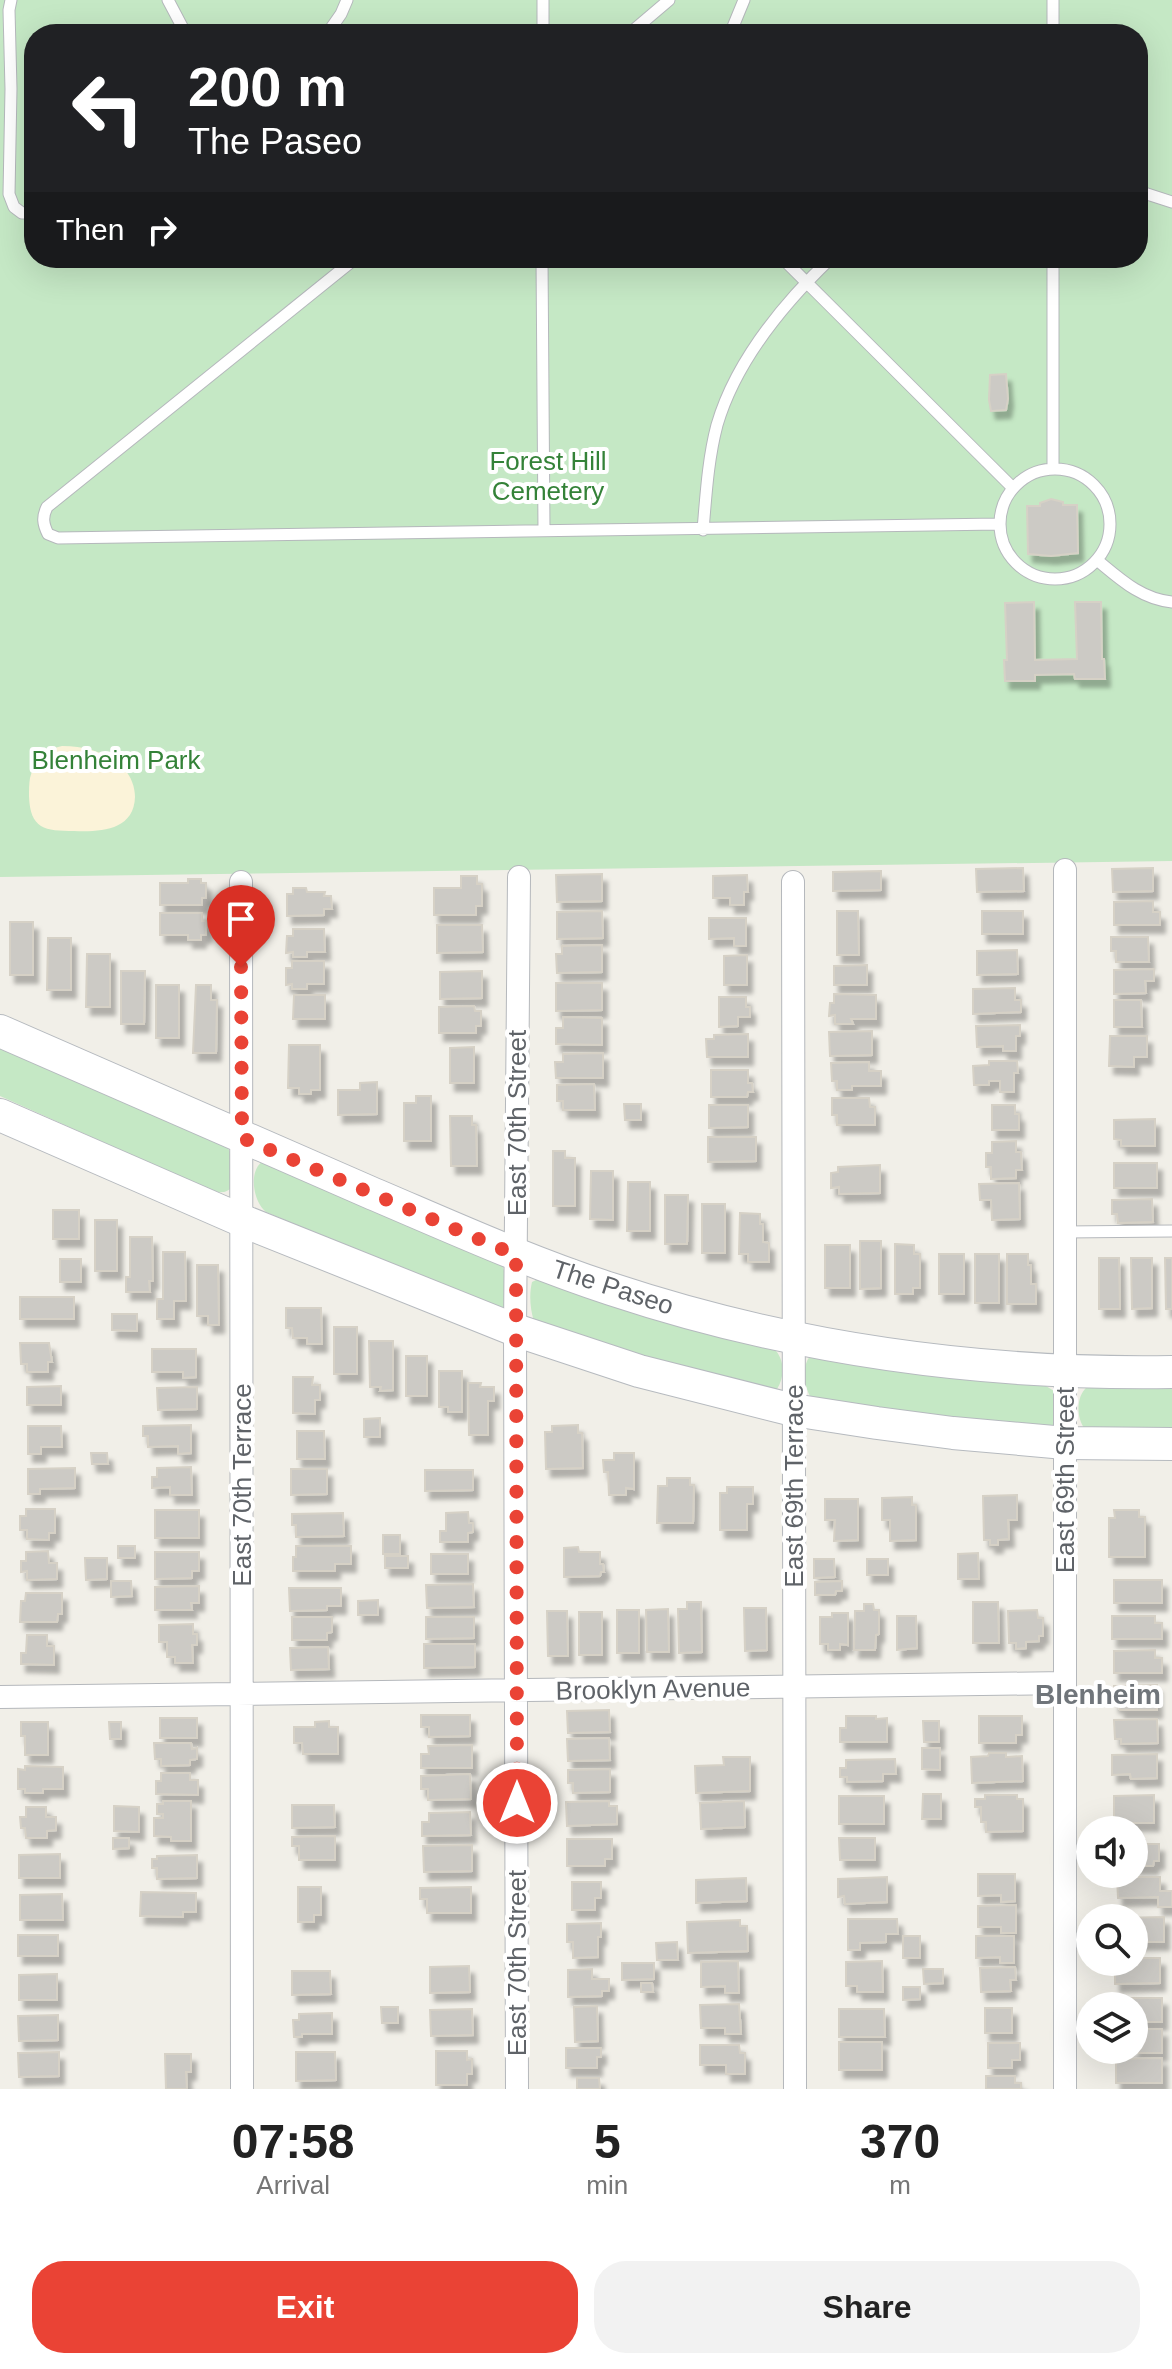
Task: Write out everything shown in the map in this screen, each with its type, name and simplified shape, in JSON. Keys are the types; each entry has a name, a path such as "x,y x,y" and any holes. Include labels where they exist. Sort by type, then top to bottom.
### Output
{"main road":[{"name":"The Paseo","path":"0,1031 516,1255 691,1313 793,1338 886,1354 1064,1372 1172,1372"},
{"path":"0,1115 243,1221 515,1330 639,1371 793,1410 953,1433 1065,1443 1172,1444"}],"street":[{"name":"East 69th Street","path":"1065,870 1065,2089"},
{"name":"East 70th Street","path":"517,2089 515,1330 519,877"},
{"name":"East 70th Terrace","path":"241,882 242,2089"},
{"name":"East 69th Terrace","path":"793,882 795,2089"},
{"name":"Brooklyn Avenue","path":"0,1697 1065,1683"}],"lane":[{"path":"11,0 9,194 14,207 24,213"},
{"path":"168,0 181,24"},
{"path":"334,24 347,0"},
{"path":"543,0 543,24"},
{"path":"640,24 668,0"},
{"path":"734,24 744,0"},
{"path":"1053,0 1053,24"},
{"path":"1148,194 1172,202"},
{"path":"344,268 47,507 43,513 43,525 48,534 58,538 999,524"},
{"path":"542,268 544,530"},
{"path":"792,268 1013,488"},
{"path":"703,530 707,482 717,426 735,380 760,337 821,268"},
{"path":"1053,268 1053,468"},
{"path":"1053,468 1074,471 1092,482 1105,499 1111,527 1107,544 1097,560 1076,576 1055,580 1027,573 1011,559 1001,541 999,524 1006,496 1020,480 1036,471 1053,468"},
{"path":"1097,560 1146,597 1172,602"},
{"path":"1065,1232 1172,1231"}],"green space":[{"name":"Forest Hill Cemetery","path":"0,0 1172,0 1172,861 0,877"},
{"path":"0,1046 227,1146 231,1154 233,1186 223,1192 210,1190 0,1096"},
{"path":"263,1161 501,1263 506,1285 504,1307 499,1310 266,1212 258,1201 254,1186 255,1172"},
{"path":"538,1279 773,1348 782,1362 780,1384 777,1389 769,1391 659,1365 534,1321 530,1291 532,1282"},
{"path":"810,1356 1046,1386 1054,1391 1056,1421 1052,1428 1041,1429 811,1398 804,1377"},
{"path":"1172,1384 1172,1432 1085,1429 1082,1424 1079,1401 1087,1387"}],"sand":[{"path":"62,746 95,751 110,758 126,772 135,797 129,817 104,830 55,830 36,822 29,796 32,771 45,753"}],"building":[{"path":"1006,374 1006,410 991,411 990,375"},
{"path":"1051,499 1063,502 1063,505 1077,505 1078,553 1051,556 1028,554 1027,506 1040,506 1040,503"},
{"path":"1034,602 1035,660 1077,659 1075,602 1101,602 1105,679 1075,679 1074,674 1035,675 1035,681 1005,681 1005,603"},
{"path":"1023,868 1024,891 977,892 976,869"},
{"path":"1153,868 1153,891 1113,892 1112,869"},
{"path":"881,871 881,890 833,891 833,872"},
{"path":"602,874 602,901 557,902 556,875"},
{"path":"747,875 748,892 744,892 744,905 730,905 730,898 713,898 713,876"},
{"path":"461,876 477,876 477,884 482,884 482,906 476,906 476,915 434,915 434,888 461,888"},
{"path":"188,879 201,879 201,883 206,883 206,898 202,898 202,905 160,905 160,883 188,883"},
{"path":"293,888 325,892 324,896 331,896 332,909 324,909 324,915 287,916 287,894 293,894"},
{"path":"1153,901 1153,912 1160,912 1160,925 1114,925 1114,902"},
{"path":"602,911 603,938 557,939 557,912"},
{"path":"837,911 858,911 859,955 837,955"},
{"path":"982,911 1023,911 1023,934 982,934"},
{"path":"160,913 202,913 202,921 206,921 206,935 201,935 201,940 188,940 188,935 160,935"},
{"path":"709,918 746,918 746,946 734,946 734,938 709,939"},
{"path":"10,922 33,922 33,975 10,975"},
{"path":"437,925 482,925 483,952 437,953"},
{"path":"293,929 324,929 325,952 307,952 307,957 293,957 293,952 286,953 287,936 293,936"},
{"path":"1111,937 1148,937 1149,962 1116,962 1116,951 1111,951"},
{"path":"48,938 71,938 71,990 47,990"},
{"path":"602,945 602,972 557,973 556,954 562,954 562,946"},
{"path":"1017,950 1018,974 977,975 977,951"},
{"path":"87,954 110,954 110,1007 86,1007"},
{"path":"747,955 747,985 724,985 724,956"},
{"path":"292,961 324,961 324,984 307,984 307,989 292,989 292,984 286,985 286,968 292,968"},
{"path":"867,965 867,985 834,985 834,966"},
{"path":"1154,969 1154,981 1145,981 1146,993 1114,994 1114,970"},
{"path":"121,971 145,971 144,1024 121,1024"},
{"path":"482,971 482,998 440,999 440,972"},
{"path":"556,983 602,983 602,1010 556,1011"},
{"path":"156,985 179,985 179,1038 156,1038"},
{"path":"196,985 211,985 211,1000 217,1000 216,1053 193,1053"},
{"path":"1015,988 1015,1000 1021,1000 1021,1012 973,1014 973,989"},
{"path":"834,994 876,995 876,1019 851,1019 853,1024 835,1024 835,1015 829,1016"},
{"path":"294,995 325,995 325,1019 293,1019"},
{"path":"719,997 746,997 750,1017 738,1017 738,1026 719,1027"},
{"path":"1114,1000 1141,1000 1142,1027 1114,1027"},
{"path":"474,1006 475,1011 481,1011 481,1026 476,1026 476,1033 439,1033 439,1007"},
{"path":"563,1017 602,1018 602,1045 556,1044 556,1028 563,1028"},
{"path":"1020,1025 1016,1051 1003,1051 1003,1046 977,1047 976,1026"},
{"path":"872,1031 872,1055 830,1056 829,1032"},
{"path":"748,1034 748,1057 707,1057 706,1039 714,1039 714,1035"},
{"path":"1110,1036 1147,1036 1147,1057 1134,1057 1134,1067 1109,1066"},
{"path":"289,1045 320,1045 320,1090 299,1094 299,1088 288,1088"},
{"path":"474,1047 474,1083 450,1083 450,1048"},
{"path":"603,1053 603,1078 556,1078 555,1062 563,1062 563,1054"},
{"path":"989,1061 1017,1061 1014,1092 1000,1092 1000,1081 974,1085 973,1066 989,1065"},
{"path":"869,1062 869,1071 881,1071 881,1086 852,1086 852,1090 837,1090 837,1081 832,1081 831,1063"},
{"path":"711,1070 748,1070 748,1083 752,1083 753,1092 748,1092 747,1097 711,1097"},
{"path":"377,1082 377,1114 338,1115 338,1090 360,1090 360,1083"},
{"path":"594,1084 595,1110 563,1110 563,1101 557,1101 557,1085"},
{"path":"416,1096 431,1096 431,1141 404,1141 404,1103 416,1103"},
{"path":"832,1098 869,1098 870,1107 875,1107 875,1125 837,1125 837,1115 832,1115"},
{"path":"624,1104 641,1104 641,1120 625,1120"},
{"path":"709,1105 748,1105 748,1127 709,1128"},
{"path":"992,1105 1015,1105 1015,1114 1019,1114 1019,1130 992,1130"},
{"path":"450,1116 472,1116 472,1125 476,1125 477,1166 451,1166"},
{"path":"1155,1119 1155,1146 1121,1146 1121,1140 1114,1139 1114,1120"},
{"path":"708,1137 756,1137 756,1161 708,1162"},
{"path":"1016,1141 1016,1152 1021,1152 1022,1170 1016,1170 1016,1178 991,1179 991,1167 986,1167 986,1153 992,1153 992,1142"},
{"path":"553,1151 565,1151 565,1158 575,1158 575,1206 553,1206"},
{"path":"1114,1163 1157,1163 1157,1188 1114,1188"},
{"path":"880,1165 880,1193 839,1194 839,1187 831,1188 831,1173 838,1172 838,1167"},
{"path":"591,1171 613,1171 613,1220 590,1219"},
{"path":"628,1182 650,1182 650,1231 627,1231"},
{"path":"1019,1183 1020,1219 992,1220 991,1200 980,1200 979,1184"},
{"path":"665,1195 688,1195 687,1244 665,1244"},
{"path":"1152,1199 1153,1222 1118,1223 1117,1214 1112,1214 1112,1200"},
{"path":"702,1204 725,1204 725,1253 702,1253"},
{"path":"53,1210 79,1210 79,1239 53,1239"},
{"path":"740,1213 760,1214 763,1242 769,1243 769,1262 748,1262 748,1254 739,1254"},
{"path":"95,1220 117,1220 117,1271 95,1271"},
{"path":"130,1237 152,1237 153,1281 149,1281 150,1292 126,1292 126,1277 130,1277"},
{"path":"860,1241 881,1241 881,1288 860,1289"},
{"path":"895,1244 914,1245 914,1254 920,1254 920,1288 913,1288 913,1294 895,1294"},
{"path":"825,1245 850,1245 850,1288 825,1288"},
{"path":"163,1252 185,1252 186,1301 174,1301 174,1319 157,1319 157,1299 163,1299"},
{"path":"939,1254 964,1254 964,1294 939,1294"},
{"path":"975,1254 999,1254 999,1303 975,1303"},
{"path":"1007,1254 1028,1254 1031,1284 1036,1284 1036,1304 1007,1304"},
{"path":"1099,1258 1119,1258 1120,1309 1099,1309"},
{"path":"1131,1258 1152,1258 1152,1308 1132,1309"},
{"path":"1165,1258 1172,1258 1172,1309 1166,1309"},
{"path":"60,1259 81,1259 81,1282 60,1282"},
{"path":"197,1265 218,1265 219,1325 208,1325 208,1316 197,1316"},
{"path":"20,1297 74,1297 74,1319 20,1319"},
{"path":"286,1308 321,1308 322,1344 307,1344 307,1338 293,1338 292,1328 286,1328"},
{"path":"112,1314 137,1314 137,1331 112,1330"},
{"path":"334,1327 357,1327 357,1374 334,1374"},
{"path":"369,1341 393,1341 393,1390 380,1391 381,1387 370,1387"},
{"path":"20,1343 49,1343 52,1362 48,1362 48,1372 27,1372 27,1364 21,1364"},
{"path":"152,1349 196,1349 196,1377 183,1378 183,1372 152,1372"},
{"path":"406,1356 427,1356 427,1396 406,1396"},
{"path":"439,1371 462,1371 462,1412 448,1412 448,1407 439,1407"},
{"path":"293,1377 313,1377 312,1385 320,1385 320,1400 315,1400 315,1414 293,1413"},
{"path":"468,1383 494,1387 494,1401 488,1401 488,1435 469,1435"},
{"path":"61,1386 61,1405 27,1405 27,1387"},
{"path":"197,1387 197,1409 158,1410 157,1388"},
{"path":"380,1418 380,1437 364,1437 364,1419"},
{"path":"191,1425 191,1453 178,1454 178,1446 148,1447 148,1436 143,1436 143,1426"},
{"path":"578,1425 578,1433 582,1433 583,1468 546,1469 545,1432 552,1432 552,1426"},
{"path":"28,1426 61,1426 62,1447 41,1447 41,1454 28,1454"},
{"path":"297,1431 324,1431 325,1459 297,1459"},
{"path":"91,1453 107,1453 108,1464 92,1464"},
{"path":"614,1453 634,1453 634,1489 626,1488 626,1495 609,1495 608,1472 604,1472 603,1460 614,1460"},
{"path":"191,1467 192,1495 170,1495 170,1487 152,1488 152,1477 157,1477 157,1468"},
{"path":"75,1468 75,1488 40,1489 40,1494 28,1494 28,1469"},
{"path":"291,1469 327,1469 327,1494 291,1495"},
{"path":"425,1470 473,1470 473,1490 425,1491"},
{"path":"667,1478 690,1478 690,1485 694,1485 693,1523 657,1523 658,1486 667,1486"},
{"path":"727,1487 753,1487 753,1504 747,1504 747,1530 720,1530 720,1493 727,1493"},
{"path":"1017,1495 1017,1520 1008,1520 1009,1539 998,1540 998,1545 990,1545 990,1540 984,1540 983,1496"},
{"path":"912,1497 912,1505 916,1505 916,1540 890,1541 890,1520 882,1520 882,1498"},
{"path":"825,1499 858,1499 858,1540 834,1541 835,1520 825,1520"},
{"path":"26,1509 55,1509 55,1533 49,1533 49,1540 27,1539 27,1530 20,1530 20,1516 26,1516"},
{"path":"155,1510 199,1510 199,1538 155,1538"},
{"path":"1114,1510 1139,1510 1139,1517 1145,1517 1145,1557 1109,1557 1109,1518 1115,1518"},
{"path":"468,1512 473,1532 468,1533 468,1542 440,1542 440,1531 446,1531 446,1513"},
{"path":"343,1513 344,1536 296,1537 292,1514"},
{"path":"383,1535 400,1535 400,1554 383,1554"},
{"path":"118,1546 135,1546 135,1558 118,1558"},
{"path":"296,1546 351,1546 351,1564 335,1564 335,1571 293,1571"},
{"path":"578,1547 579,1552 600,1552 604,1572 600,1576 564,1577 564,1548"},
{"path":"48,1551 49,1563 57,1563 57,1579 27,1580 27,1571 21,1572 21,1561 26,1561 26,1552"},
{"path":"155,1552 199,1552 199,1571 192,1571 192,1578 155,1579"},
{"path":"978,1553 979,1579 958,1579 958,1554"},
{"path":"431,1554 468,1554 468,1574 431,1574"},
{"path":"385,1556 408,1556 408,1568 385,1568"},
{"path":"85,1558 107,1558 107,1579 86,1580"},
{"path":"814,1559 834,1559 835,1577 814,1578"},
{"path":"867,1559 888,1559 888,1575 867,1575"},
{"path":"1114,1580 1162,1580 1162,1603 1114,1603"},
{"path":"111,1581 131,1581 132,1596 111,1597"},
{"path":"842,1581 842,1591 836,1591 835,1595 815,1595 815,1582"},
{"path":"473,1584 474,1607 427,1608 426,1585"},
{"path":"199,1586 199,1603 191,1603 192,1610 155,1610 155,1587"},
{"path":"289,1588 341,1588 341,1606 327,1606 327,1610 290,1611"},
{"path":"26,1593 62,1593 62,1614 58,1614 57,1622 20,1622 21,1601 25,1601"},
{"path":"378,1600 378,1615 358,1615 358,1601"},
{"path":"687,1602 701,1602 702,1652 679,1653 678,1609 687,1609"},
{"path":"973,1602 998,1602 999,1643 973,1643"},
{"path":"864,1604 873,1604 874,1610 879,1610 875,1650 854,1650 855,1611 864,1611"},
{"path":"744,1608 766,1608 767,1650 745,1651"},
{"path":"668,1609 669,1652 647,1652 646,1610"},
{"path":"617,1610 639,1610 639,1653 617,1653"},
{"path":"1037,1610 1038,1618 1043,1618 1043,1636 1039,1636 1039,1641 1026,1642 1026,1648 1016,1649 1016,1643 1009,1643 1008,1611"},
{"path":"547,1611 567,1611 568,1656 548,1656"},
{"path":"579,1612 602,1612 602,1655 579,1655"},
{"path":"832,1613 848,1613 848,1645 840,1644 840,1650 828,1650 828,1644 820,1644 820,1617 832,1617"},
{"path":"897,1616 916,1616 917,1648 897,1650"},
{"path":"1112,1616 1155,1616 1155,1623 1162,1623 1162,1639 1112,1639"},
{"path":"292,1617 332,1617 332,1632 327,1633 327,1640 292,1640"},
{"path":"426,1617 474,1617 474,1638 426,1639"},
{"path":"193,1624 197,1645 192,1645 193,1663 175,1663 175,1657 167,1657 167,1642 159,1642 159,1625"},
{"path":"27,1635 47,1635 47,1646 54,1646 54,1665 21,1664 21,1653 26,1653"},
{"path":"424,1644 475,1644 475,1667 424,1668"},
{"path":"328,1647 329,1669 291,1670 290,1648"},
{"path":"1155,1650 1155,1658 1162,1658 1162,1673 1114,1673 1114,1651"},
{"path":"1157,1685 1157,1710 1120,1710 1119,1705 1114,1705 1114,1686"},
{"path":"609,1710 610,1732 568,1733 567,1711"},
{"path":"421,1715 470,1715 470,1736 429,1737 429,1727 421,1727"},
{"path":"846,1716 887,1718 887,1742 840,1742 840,1728 846,1728"},
{"path":"979,1716 1022,1716 1022,1735 1016,1735 1016,1743 979,1743"},
{"path":"160,1718 197,1718 197,1738 160,1738"},
{"path":"1157,1719 1158,1743 1121,1744 1121,1739 1115,1739 1114,1720"},
{"path":"329,1721 329,1727 338,1727 338,1754 303,1754 302,1743 294,1743 294,1727 315,1727 315,1722"},
{"path":"923,1721 939,1721 939,1742 924,1742"},
{"path":"21,1722 48,1722 48,1755 25,1755"},
{"path":"109,1722 121,1722 121,1739 110,1739"},
{"path":"609,1738 610,1760 568,1761 567,1739"},
{"path":"154,1743 191,1743 192,1749 197,1748 197,1759 190,1760 190,1765 161,1766 161,1759 155,1759"},
{"path":"472,1745 472,1768 421,1768 421,1754 429,1754 428,1746"},
{"path":"922,1748 940,1748 940,1770 922,1769"},
{"path":"989,1753 1006,1753 1006,1757 1022,1756 1023,1781 972,1783 971,1757 988,1756"},
{"path":"1157,1754 1157,1778 1131,1779 1130,1774 1112,1775 1112,1755"},
{"path":"723,1757 750,1757 750,1791 696,1793 695,1766 724,1765"},
{"path":"895,1759 896,1774 883,1774 883,1781 847,1782 847,1777 840,1777 840,1768 846,1768 846,1760"},
{"path":"25,1766 63,1767 63,1789 25,1793 25,1789 18,1789 18,1769 25,1770"},
{"path":"610,1769 610,1792 573,1793 573,1783 568,1783 568,1770"},
{"path":"161,1773 190,1773 190,1780 198,1780 198,1795 156,1794 156,1781 161,1781"},
{"path":"470,1774 471,1799 428,1800 428,1789 421,1789 421,1776"},
{"path":"923,1794 941,1794 941,1819 922,1819"},
{"path":"985,1795 1017,1795 1017,1799 1023,1799 1023,1831 986,1832 986,1822 981,1822 981,1807 975,1807 975,1799 985,1799"},
{"path":"1154,1795 1154,1823 1148,1823 1148,1816 1114,1816 1114,1796"},
{"path":"839,1796 884,1796 884,1824 839,1824"},
{"path":"163,1801 191,1801 191,1841 171,1841 171,1837 154,1836 154,1818 163,1818 163,1814 157,1814 157,1804 163,1804"},
{"path":"609,1801 609,1806 617,1806 617,1824 567,1826 566,1802"},
{"path":"744,1801 745,1827 701,1829 700,1803"},
{"path":"292,1805 334,1805 335,1827 292,1828"},
{"path":"114,1806 139,1807 139,1832 114,1831"},
{"path":"26,1807 46,1807 46,1817 56,1817 56,1830 47,1831 47,1838 26,1838 20,1817 26,1817"},
{"path":"470,1812 471,1835 422,1836 422,1822 429,1822 429,1813"},
{"path":"335,1836 335,1860 299,1860 299,1846 292,1846 292,1837"},
{"path":"113,1838 129,1838 129,1848 113,1849"},
{"path":"839,1838 875,1838 875,1860 840,1860"},
{"path":"567,1839 612,1839 612,1859 605,1859 605,1866 567,1866"},
{"path":"1148,1844 1159,1844 1159,1861 1154,1861 1153,1866 1148,1866"},
{"path":"472,1845 472,1871 424,1872 423,1846"},
{"path":"60,1854 60,1878 19,1878 19,1855"},
{"path":"197,1855 197,1878 157,1879 157,1868 152,1868 152,1859 157,1859 157,1856"},
{"path":"978,1874 1015,1874 1015,1901 1001,1902 1001,1895 978,1896"},
{"path":"887,1877 887,1902 845,1904 844,1896 838,1897 838,1879"},
{"path":"1148,1877 1160,1877 1160,1891 1172,1891 1172,1907 1158,1907 1158,1897 1118,1898 1118,1888 1148,1888"},
{"path":"746,1878 747,1901 696,1903 696,1880"},
{"path":"572,1882 601,1882 601,1898 595,1898 595,1910 572,1910"},
{"path":"298,1887 321,1887 321,1915 314,1915 314,1922 298,1922"},
{"path":"471,1887 471,1913 427,1913 427,1899 420,1899 420,1888"},
{"path":"141,1892 196,1893 196,1912 183,1912 183,1917 140,1916"},
{"path":"62,1894 63,1920 20,1920 20,1895"},
{"path":"1016,1905 1016,1933 1001,1933 1001,1927 978,1927 978,1906"},
{"path":"1148,1917 1164,1917 1164,1942 1148,1942"},
{"path":"848,1919 897,1919 898,1934 886,1934 886,1942 860,1943 860,1950 848,1950"},
{"path":"740,1920 740,1926 747,1926 748,1951 688,1953 687,1922"},
{"path":"601,1923 598,1957 573,1958 573,1942 567,1942 567,1924"},
{"path":"18,1935 58,1935 58,1956 18,1956"},
{"path":"903,1936 920,1936 920,1958 903,1958"},
{"path":"976,1936 1014,1936 1014,1963 1000,1963 1000,1957 976,1958"},
{"path":"677,1942 678,1960 657,1960 656,1943"},
{"path":"1148,1958 1160,1958 1160,1983 1115,1984 1115,1976 1148,1976"},
{"path":"738,1961 739,1993 725,1993 725,1986 701,1987 701,1962"},
{"path":"882,1961 883,1992 857,1992 857,1986 846,1986 846,1962"},
{"path":"622,1963 654,1963 654,1979 622,1980"},
{"path":"469,1966 470,1992 430,1993 430,1967"},
{"path":"1015,1967 1016,1980 1010,1980 1011,1991 981,1992 980,1968"},
{"path":"592,1969 592,1979 609,1979 609,1991 602,1991 602,1996 568,1997 568,1970"},
{"path":"923,1969 943,1969 943,1983 924,1984"},
{"path":"292,1971 330,1971 331,1994 292,1995"},
{"path":"57,1974 57,2000 19,2000 19,1975"},
{"path":"641,1983 652,1983 653,1992 641,1992"},
{"path":"903,1987 920,1987 920,1999 903,2000"},
{"path":"1148,1998 1162,1998 1162,2022 1148,2022"},
{"path":"739,2004 741,2034 725,2034 725,2028 701,2028 700,2005"},
{"path":"597,2006 598,2041 575,2042 574,2007"},
{"path":"381,2007 398,2007 398,2023 382,2023"},
{"path":"985,2008 1012,2008 1012,2033 985,2033"},
{"path":"472,2009 473,2035 431,2036 430,2010"},
{"path":"839,2009 884,2009 885,2037 839,2037"},
{"path":"332,2013 332,2034 294,2037 293,2020 299,2020 299,2014"},
{"path":"58,2015 58,2040 19,2041 18,2016"},
{"path":"1148,2029 1162,2029 1162,2053 1148,2053"},
{"path":"839,2042 882,2042 882,2070 839,2070"},
{"path":"988,2043 1020,2043 1020,2060 1012,2060 1012,2068 988,2068"},
{"path":"700,2045 739,2045 740,2053 745,2053 745,2074 726,2074 726,2065 700,2065"},
{"path":"566,2048 601,2048 597,2068 566,2068"},
{"path":"436,2051 467,2051 467,2060 472,2059 472,2074 467,2074 467,2085 436,2085"},
{"path":"59,2052 59,2076 19,2077 18,2053"},
{"path":"296,2052 335,2052 336,2080 296,2081"},
{"path":"165,2054 191,2054 191,2072 186,2072 187,2089 166,2089"},
{"path":"1148,2058 1162,2058 1162,2083 1116,2083 1116,2064 1148,2064"},
{"path":"986,2076 1015,2076 1015,2083 1021,2083 1021,2089 986,2089"},
{"path":"577,2078 599,2078 600,2089 577,2089"}],"district":[{"name":"Blenheim","path":"1098,1694"}],"route":[{"path":"241,967 242,1138 516,1255 517,1803"}],"park label":[{"name":"Blenheim Park","path":"116,760"}]}
